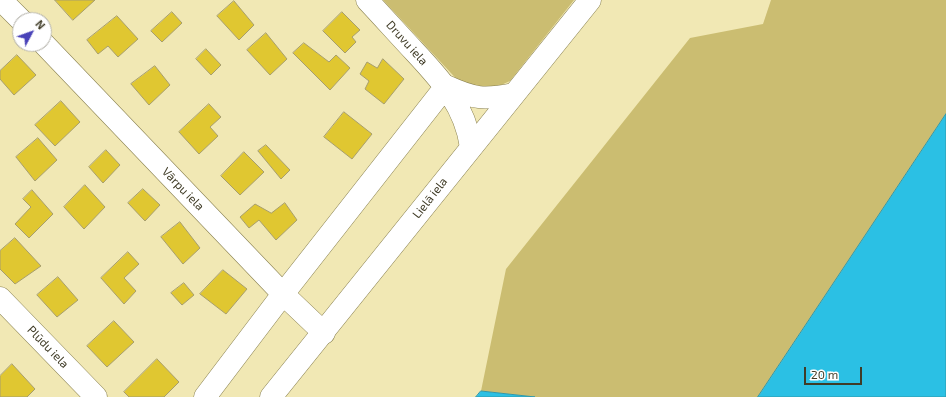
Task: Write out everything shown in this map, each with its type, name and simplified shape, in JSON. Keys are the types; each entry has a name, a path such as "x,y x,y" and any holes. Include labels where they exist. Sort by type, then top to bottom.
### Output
{"street":[{"path":"1,0 12,12"},
{"name":"Druvu iela","path":"367,0 446,86 461,111 469,130 471,147"},
{"name":"Lielā iela","path":"271,397 324,333 471,147 590,0"},
{"name":"Vārpu iela","path":"52,52 283,294 324,333"},
{"path":"205,397 283,294 446,86"},
{"name":"Druvu iela","path":"446,86 468,96 475,97 491,98 514,94"},
{"name":"Plūdu iela","path":"0,298 96,397"}],"shaded area":[{"path":"383,0 574,0 510,81 486,92 463,86"},
{"path":"771,0 946,0 946,114 758,397 535,397 481,391 506,269 690,38 763,24"}],"water":[{"path":"946,114 946,397 758,397"},
{"path":"481,391 535,397 476,397"}],"building":[{"path":"55,0 95,0 73,20"},
{"path":"234,1 254,25 239,40 217,16"},
{"path":"172,12 182,23 162,42 151,31"},
{"path":"342,12 360,30 352,37 356,42 345,53 323,31"},
{"path":"117,16 138,39 118,57 108,46 98,54 87,40"},
{"path":"266,33 287,59 270,75 247,50"},
{"path":"304,43 329,62 336,55 350,68 330,90 293,53"},
{"path":"206,49 221,65 211,75 196,59"},
{"path":"17,55 36,75 14,95 0,79 0,71"},
{"path":"383,59 404,79 384,104 365,89 369,81 360,74 367,62 377,68"},
{"path":"155,66 170,85 149,105 131,84"},
{"path":"61,101 80,122 55,146 35,125"},
{"path":"209,104 221,117 210,127 218,136 199,154 179,132"},
{"path":"344,112 372,134 352,159 324,137"},
{"path":"38,138 57,160 35,181 16,157"},
{"path":"266,145 290,170 281,179 258,151"},
{"path":"106,150 120,165 103,183 89,167"},
{"path":"244,152 264,172 240,195 221,176"},
{"path":"85,185 105,207 84,229 64,207"},
{"path":"143,189 160,205 145,221 128,203"},
{"path":"32,190 53,214 29,238 15,224 31,207 23,199"},
{"path":"285,203 297,220 276,240 259,220 249,228 240,217 255,204 271,213"},
{"path":"180,222 200,248 183,264 161,237"},
{"path":"15,238 41,266 15,284 0,269 0,251"},
{"path":"128,252 139,264 124,278 136,291 124,304 101,278"},
{"path":"223,270 247,289 226,314 200,294"},
{"path":"58,277 78,300 57,317 37,295"},
{"path":"184,283 194,295 182,305 171,293"},
{"path":"114,321 134,342 107,367 87,346"},
{"path":"157,359 179,382 164,397 129,397 124,392"},
{"path":"12,364 35,389 27,397 0,397 0,376"}]}
